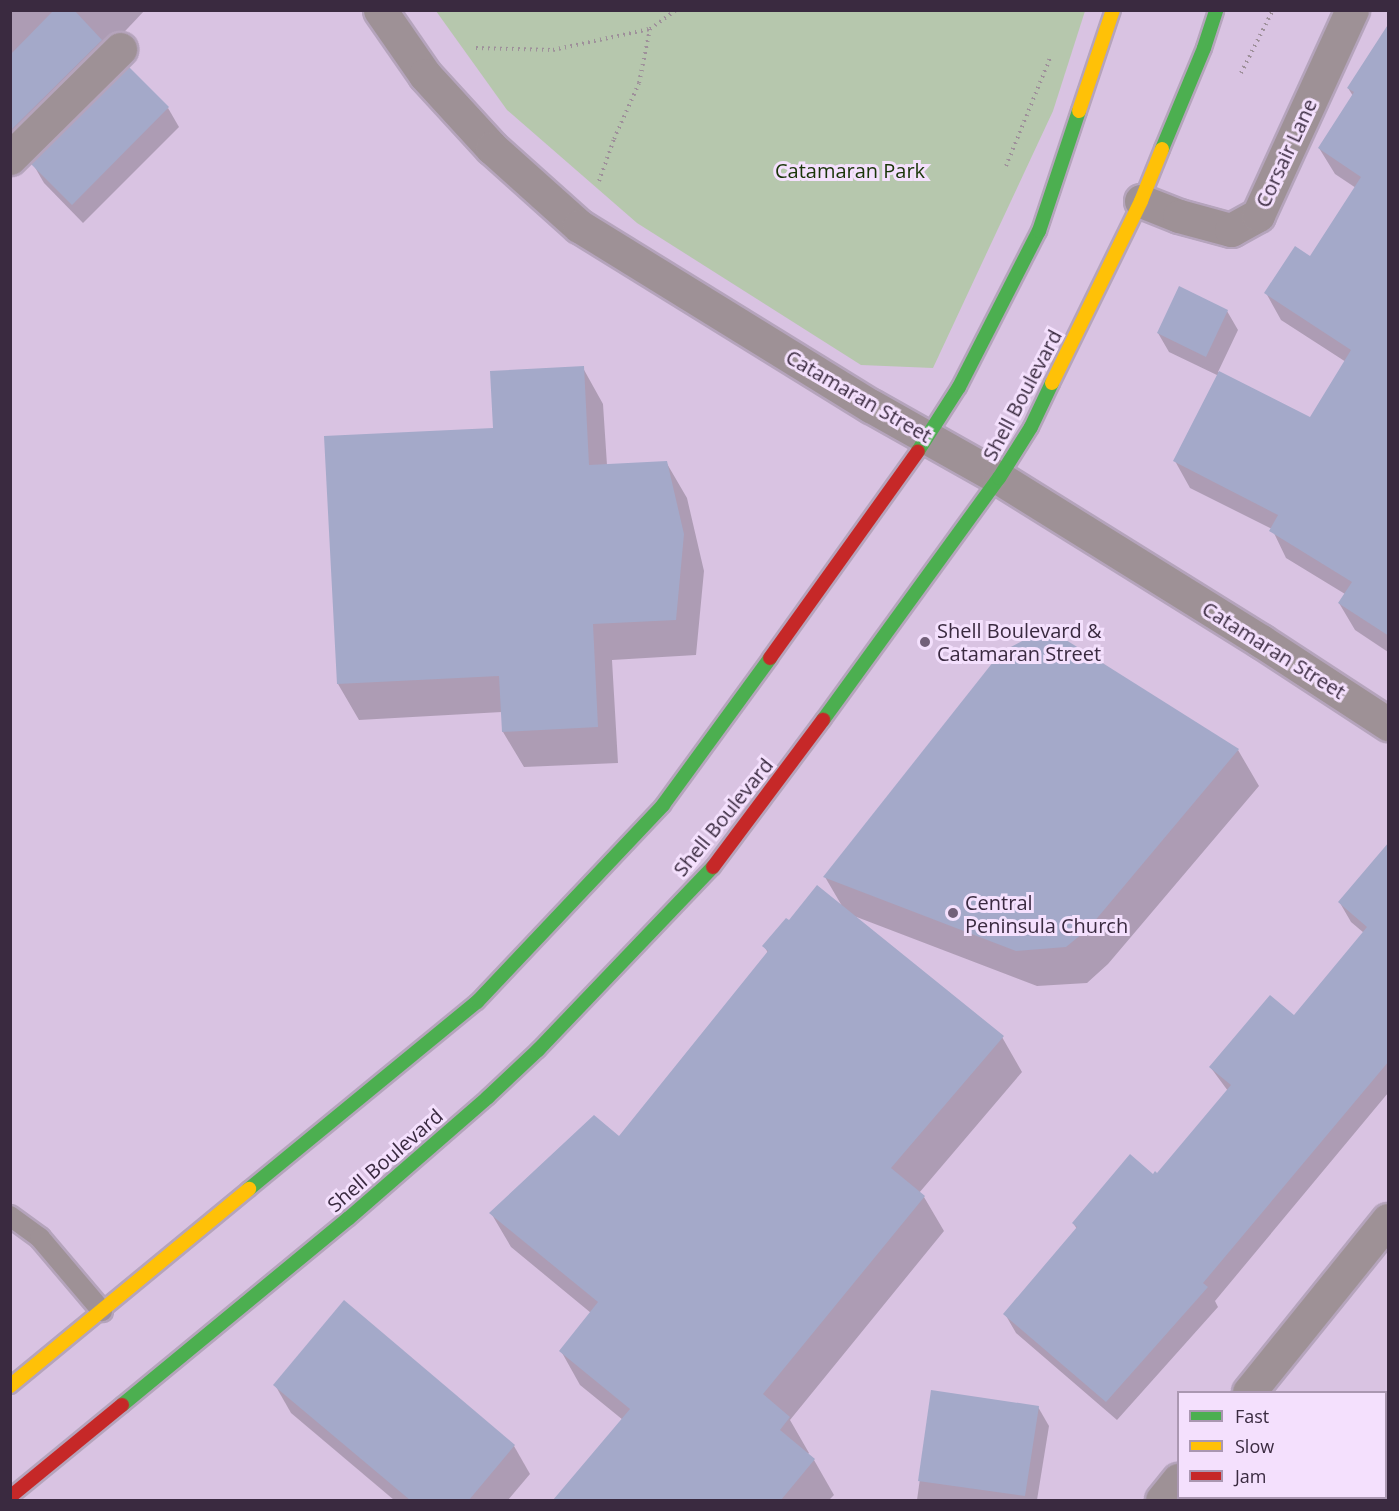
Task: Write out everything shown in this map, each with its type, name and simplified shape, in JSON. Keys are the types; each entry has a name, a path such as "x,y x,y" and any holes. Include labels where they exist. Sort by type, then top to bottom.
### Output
{"main road":[{"path":"10,1386 477,1002 663,805 895,486 959,387 1039,231 1113,10"},
{"name":"Shell Boulevard","path":"10,1497 349,1218 538,1050 720,859 861,671 999,478 1031,427 1141,201 1204,48 1216,10"}],"street":[{"name":"Catamaran Street","path":"380,10 425,75 477,132 579,226 871,406 999,478 1261,641 1389,724"},
{"name":"Corsair Lane","path":"1141,201 1179,216 1231,230 1258,215 1352,10"},
{"path":"10,158 120,49"},
{"path":"1250,1391 1389,1220"},
{"path":"1162,1500 1177,1482"}],"lane":[{"path":"10,1216 40,1238 102,1311"}],"path":[{"path":"476,48 553,50 650,29 676,10"},
{"path":"1236,82 1273,10"},
{"path":"599,181 614,139 639,83 650,29"},
{"path":"1006,166 1052,55"}],"green space":[{"name":"Catamaran Park","path":"436,11 1085,11 1053,111 933,368 861,365 637,223 507,110"}],"building":[{"path":"54,10 74,10 102,40 10,131 10,55"},
{"path":"1389,23 1389,636 1338,603 1352,582 1269,531 1278,515 1173,461 1219,371 1310,417 1351,350 1264,293 1295,246 1310,256 1361,177 1318,148 1354,92 1347,88"},
{"path":"129,67 169,107 72,205 31,164"},
{"path":"1179,286 1228,310 1206,357 1157,333"},
{"path":"584,366 589,465 667,461 684,534 676,620 593,624 598,727 502,732 499,676 337,684 324,436 493,428 490,371"},
{"path":"1047,628 1239,749 1088,929 1066,947 1016,951 823,877 1001,652"},
{"path":"1389,842 1389,1061 1203,1283 1208,1287 1106,1402 1003,1314 1077,1227 1072,1223 1130,1154 1153,1174 1155,1171 1157,1173 1231,1085 1209,1067 1270,995 1294,1015 1367,927 1338,902"},
{"path":"817,885 1004,1036 891,1168 925,1196 763,1394 790,1417 780,1430 815,1459 781,1500 553,1500 630,1409 559,1351 598,1302 489,1213 594,1115 619,1136 768,951 762,946 786,918 789,920"},
{"path":"344,1300 515,1445 469,1500 410,1500 273,1385"},
{"path":"931,1390 1039,1406 1025,1496 918,1481"}],"traffic: fast":[{"path":"1162,149 1204,48 1216,10"},
{"path":"918,451 959,387 1039,231 1079,111"},
{"path":"823,720 999,478 1031,427 1052,383"},
{"path":"249,1189 477,1002 663,805 770,658"},
{"path":"122,1405 349,1218 488,1097 538,1050 713,867"}],"traffic: slow":[{"path":"1079,111 1113,10"},
{"path":"1052,383 1141,201 1162,149"},
{"path":"10,1386 249,1189"}],"traffic: jam":[{"path":"770,658 918,451"},
{"path":"713,867 823,720"},
{"path":"10,1497 122,1405"}],"place":[{"name":"Shell Boulevard & Catamaran Street","path":"925,642"},
{"name":"Central Peninsula Church","path":"953,913"}]}
